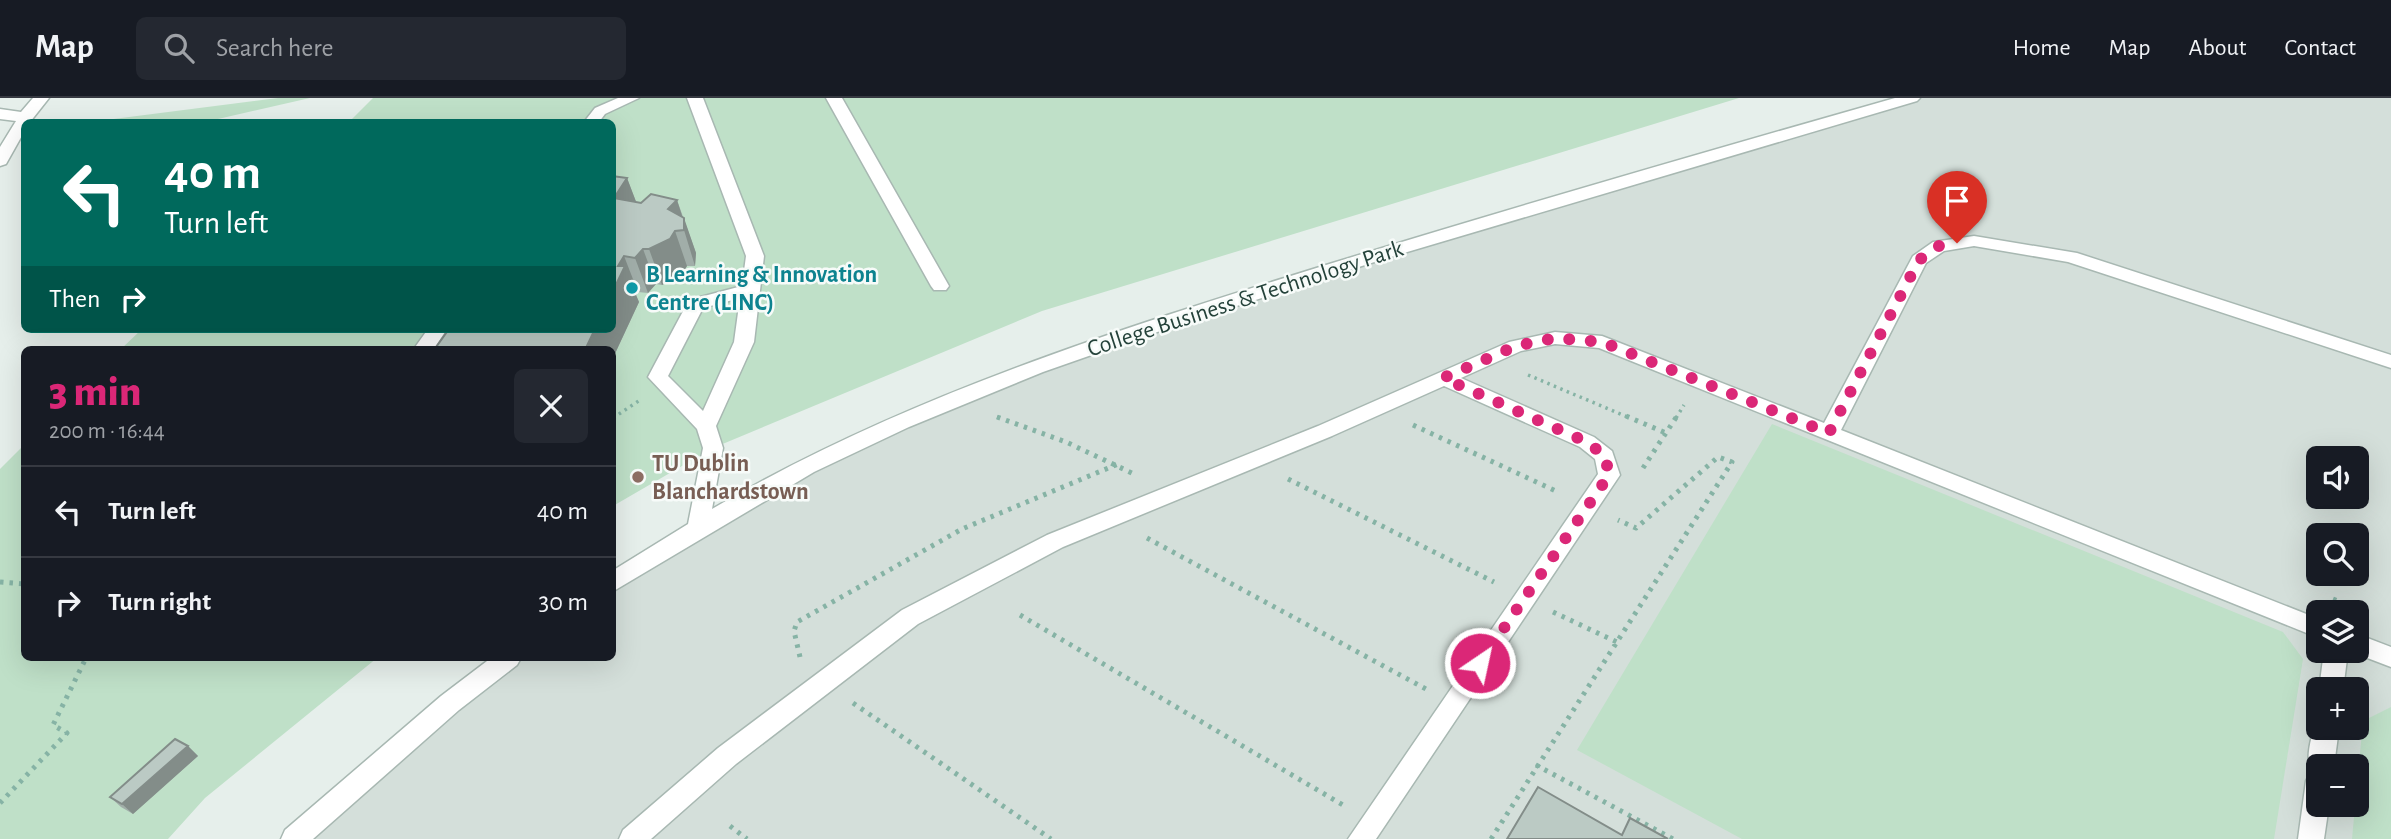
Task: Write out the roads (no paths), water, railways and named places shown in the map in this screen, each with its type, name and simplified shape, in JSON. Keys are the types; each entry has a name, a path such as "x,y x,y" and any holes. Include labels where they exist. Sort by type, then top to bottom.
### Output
{"lane":[{"path":"0,114 25,117 41,98"},
{"path":"594,119 600,111 631,98"},
{"path":"695,98 755,256 744,342 706,426"},
{"path":"834,98 940,286"},
{"name":"College Business & Technology Park","path":"616,580 698,527 833,453 965,394 1074,352 1666,167 1912,98"},
{"path":"0,161 21,124"},
{"path":"1829,433 1919,260 1939,246 1974,241 2071,257 2391,362"},
{"path":"698,527 713,448 706,426 658,377 696,304 750,290"},
{"path":"632,839 727,756 910,617 1055,541 1300,441 1516,346 1555,338 1602,342 2306,624"},
{"path":"1360,839 1609,475 1605,456 1587,442 1443,378"},
{"path":"2369,649 2391,657"},
{"path":"294,839 450,703 505,661"},
{"path":"2311,839 2314,817"}],"place":[{"name":"B Learning & Innovation Centre (LINC)","path":"632,288"},
{"name":"TU Dublin Blanchardstown","path":"638,477"}]}
